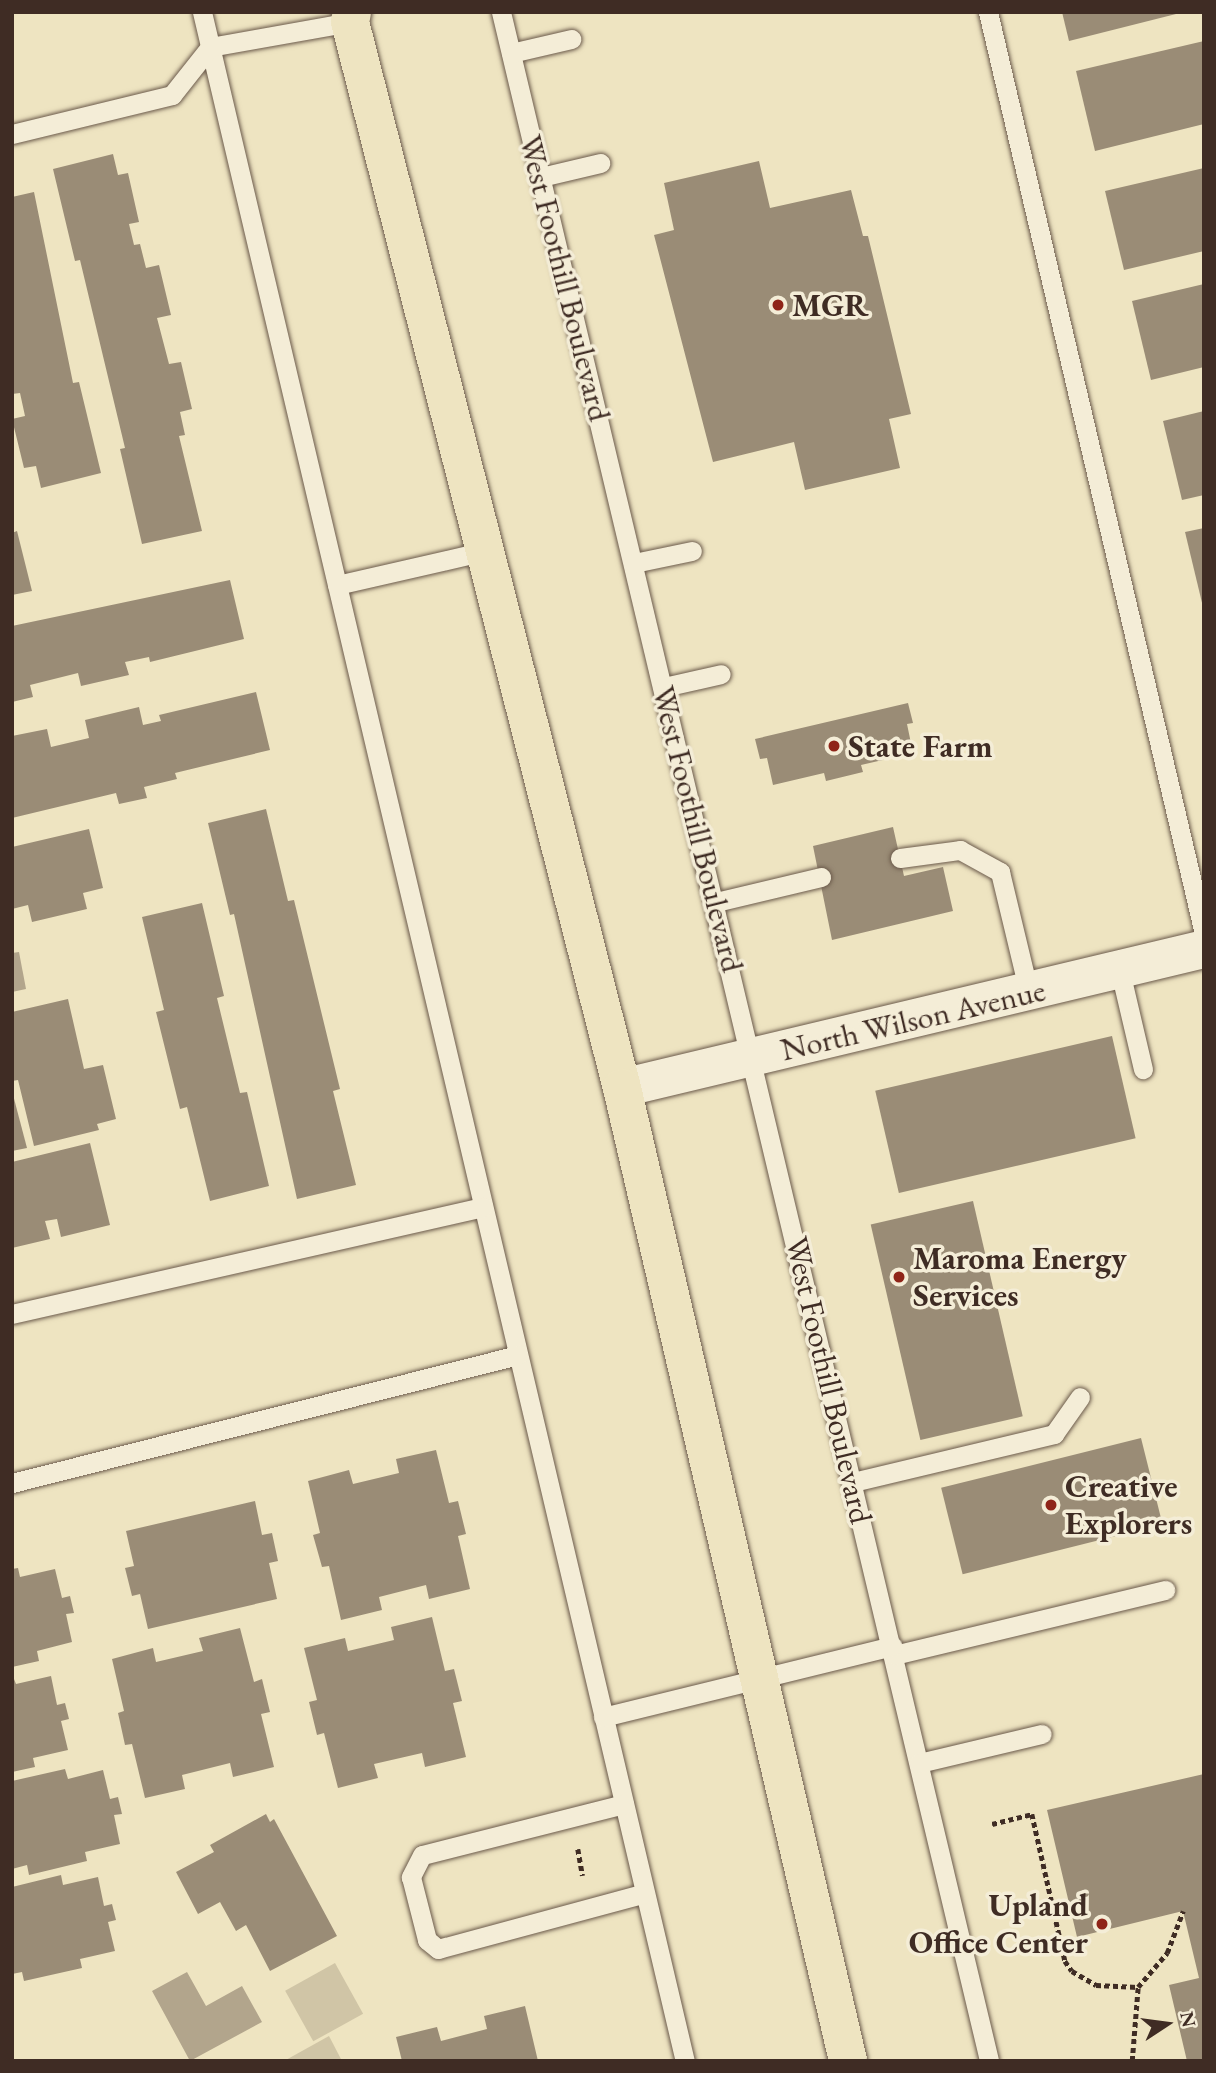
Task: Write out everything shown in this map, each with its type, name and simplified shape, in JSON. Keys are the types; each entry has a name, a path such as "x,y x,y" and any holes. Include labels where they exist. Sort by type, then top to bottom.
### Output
{"main road":[{"path":"348,16 622,1088 848,2061"}],"street":[{"name":"North Wilson Avenue","path":"622,1088 1029,993 1204,949"}],"lane":[{"path":"202,12 685,2061"},
{"name":"West Foothill Boulevard","path":"501,12 716,902 989,2061"},
{"path":"988,12 1204,934"},
{"path":"12,134 172,95 210,47 348,16"},
{"path":"511,53 571,39"},
{"path":"541,177 600,163"},
{"path":"337,585 485,551"},
{"path":"634,563 692,551"},
{"path":"664,687 722,674"},
{"path":"900,858 960,850 1000,872 1029,993"},
{"path":"716,902 821,877"},
{"path":"1120,971 1143,1069"},
{"path":"12,1314 484,1207"},
{"path":"12,1482 518,1355"},
{"path":"853,1482 1054,1434 1080,1398"},
{"path":"603,1717 759,1679 1165,1590"},
{"path":"919,1763 1042,1734"},
{"path":"624,1804 422,1855 411,1877 427,1940 438,1949 645,1893"}],"path":[{"path":"992,1824 1032,1814 1065,1961 1072,1971 1096,1984 1138,1987"},
{"path":"576,1842 583,1876"},
{"path":"1132,2061 1138,1987 1167,1953 1184,1911"}],"shaded area":[{"path":"19,952 26,989 12,992 12,953"},
{"path":"335,1963 363,2014 313,2041 285,1991"},
{"path":"187,1972 206,2006 242,1986 262,2022 190,2061 152,1991"},
{"path":"329,2036 342,2061 284,2061"}],"building":[{"path":"1062,12 1180,12 1180,13 1069,41"},
{"path":"1204,41 1204,124 1095,151 1076,71"},
{"path":"113,154 118,175 128,173 139,222 129,224 134,245 140,244 146,268 159,265 171,315 157,318 169,364 181,362 192,409 180,412 185,435 179,436 202,531 142,544 120,449 125,448 80,260 75,261 53,169"},
{"name":"MGR","path":"759,161 770,208 851,190 863,236 868,236 911,414 889,419 900,468 805,490 794,442 713,462 654,235 674,230 664,183"},
{"path":"1204,168 1204,251 1124,270 1105,191"},
{"path":"34,192 73,383 79,382 101,473 41,488 36,466 24,468 12,419 25,416 20,393 12,394 12,197"},
{"path":"1204,284 1204,367 1151,380 1132,301"},
{"path":"1204,411 1204,495 1182,500 1163,421"},
{"path":"1204,528 1204,607 1203,607 1185,532"},
{"path":"17,531 32,591 12,595 12,533"},
{"path":"230,580 244,639 150,662 149,657 125,662 129,675 81,686 78,673 30,685 33,697 12,702 12,626"},
{"path":"256,692 270,750 175,773 177,779 144,787 147,798 119,804 116,793 12,818 12,736 47,729 51,747 89,738 85,720 139,707 143,725 161,721 159,715"},
{"name":"State Farm","path":"908,703 913,723 907,724 913,753 861,765 863,772 826,781 824,773 773,785 767,758 760,759 755,739"},
{"path":"266,809 288,901 294,900 340,1089 333,1091 356,1185 297,1199 234,914 230,915 208,823"},
{"path":"893,827 904,876 943,867 953,911 832,940 813,846"},
{"path":"89,829 103,888 83,893 87,909 32,922 28,905 12,909 12,847"},
{"path":"202,903 224,996 217,998 240,1093 247,1092 269,1186 210,1201 187,1107 180,1109 156,1012 164,1010 142,917"},
{"path":"68,999 84,1069 103,1065 116,1119 97,1124 99,1130 34,1146 18,1080 12,1081 12,1012"},
{"path":"1112,1036 1136,1138 899,1193 875,1091"},
{"path":"12,1091 27,1148 12,1151"},
{"path":"90,1143 110,1225 61,1237 57,1219 45,1221 50,1239 12,1248 12,1162"},
{"path":"973,1201 1023,1416 920,1440 871,1225"},
{"name":"Creative Explorers","path":"1141,1438 1163,1524 963,1574 941,1488"},
{"path":"436,1450 449,1503 458,1501 466,1534 458,1536 470,1589 429,1599 426,1585 379,1597 382,1610 341,1620 329,1566 322,1567 313,1535 320,1533 308,1481 349,1470 353,1484 399,1473 396,1459"},
{"path":"255,1501 262,1535 272,1533 278,1561 269,1563 277,1599 148,1629 140,1594 132,1596 125,1568 134,1566 126,1531"},
{"path":"18,1568 20,1577 55,1569 62,1598 70,1596 74,1613 66,1614 72,1642 37,1651 39,1661 12,1667 12,1569"},
{"path":"432,1617 445,1671 454,1669 462,1701 453,1703 466,1757 425,1767 422,1753 374,1764 378,1778 338,1788 324,1733 317,1735 309,1702 317,1700 304,1648 345,1638 348,1651 394,1640 391,1627"},
{"path":"240,1628 254,1682 262,1679 270,1712 261,1714 274,1767 233,1777 230,1763 182,1775 185,1789 145,1798 132,1744 125,1745 118,1713 124,1711 112,1659 153,1648 156,1662 203,1651 199,1638"},
{"path":"12,1674 16,1684 51,1676 57,1705 65,1703 69,1719 61,1721 68,1750 33,1758 35,1767 12,1772"},
{"path":"65,1769 68,1779 103,1770 110,1799 118,1797 122,1814 114,1815 120,1844 85,1852 87,1861 29,1875 27,1865 12,1869 12,1781"},
{"name":"Upland Office Center","path":"1204,1774 1204,2061 1187,2061 1169,1985 1199,1978 1183,1911 1077,1937 1047,1810"},
{"path":"266,1814 270,1822 274,1819 337,1936 270,1971 246,1925 236,1931 220,1902 198,1914 176,1872 214,1852 210,1845"},
{"path":"61,1875 63,1885 98,1877 104,1906 112,1904 116,1920 108,1922 115,1951 80,1959 82,1968 24,1981 22,1972 12,1974 12,1887"},
{"path":"525,2006 538,2061 402,2061 396,2037 437,2027 441,2041 487,2029 484,2016"}],"place":[{"name":"MGR","path":"778,305"},
{"name":"State Farm","path":"834,746"},
{"name":"Maroma Energy Services","path":"899,1277"},
{"name":"Creative Explorers","path":"1051,1505"},
{"name":"Upland Office Center","path":"1102,1924"}]}
